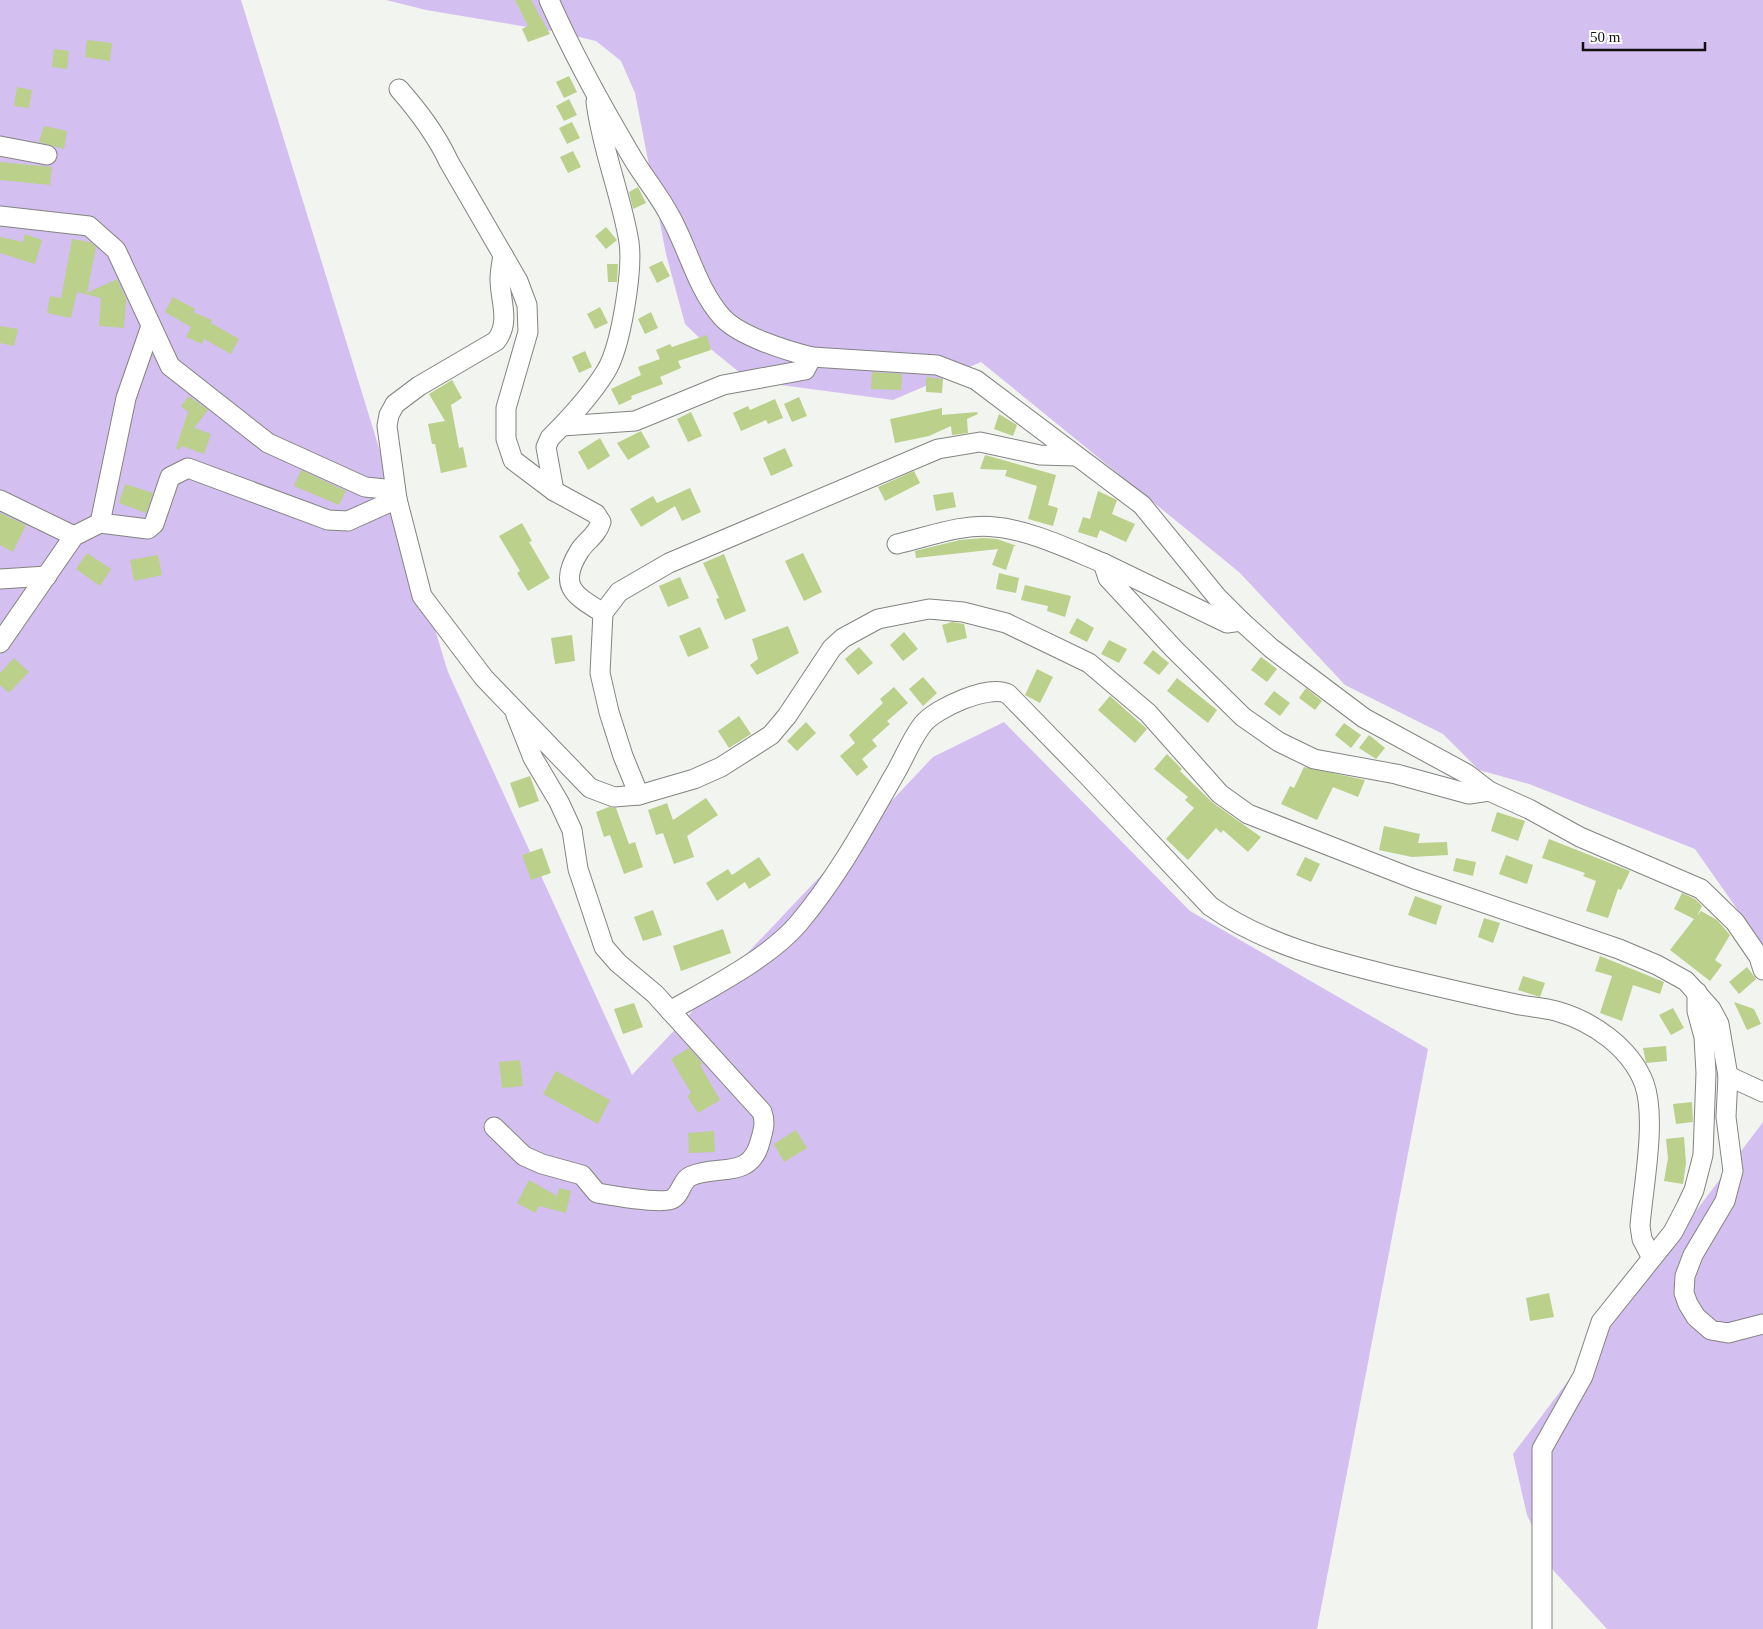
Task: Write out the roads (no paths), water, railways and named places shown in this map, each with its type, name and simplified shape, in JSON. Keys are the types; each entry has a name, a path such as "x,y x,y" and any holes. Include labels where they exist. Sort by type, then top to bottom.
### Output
{"street":[{"path":"549,0 595,91 629,153 670,215 709,298 723,318 742,331 792,352 812,357 937,365 976,380 1142,505 1217,597 1241,621 1271,648 1364,718 1467,774 1489,791 1530,809 1580,837 1701,890 1735,922 1759,958 1763,970"},
{"path":"399,89 424,118 440,142 449,162 518,281 527,306 528,332 506,408 506,439 513,460 554,491 596,514 601,522 599,530 580,550 569,575 570,588 577,597 603,614"},
{"path":"554,491 546,447 550,438 607,371 615,349 630,278 629,240 599,127 595,91"},
{"path":"0,146 47,154"},
{"path":"0,216 89,226 116,250 170,366 268,443 365,487 396,495"},
{"path":"503,255 500,278 505,317 502,332 496,341 419,386 395,404 389,416 387,426 396,495 422,596 484,678 590,788 614,797 639,795 694,779 721,767 771,735 787,716 832,648 860,627 878,619 929,609 963,612 1006,623 1089,663 1148,713 1220,794 1248,814 1414,879 1619,949 1657,965 1686,981 1712,1009 1719,1024 1728,1076 1726,1117 1733,1171 1725,1201 1693,1255 1685,1276 1684,1293 1696,1317 1711,1330 1728,1332 1763,1324"},
{"path":"100,523 126,398 151,326"},
{"path":"562,426 635,421 723,385 805,370 812,357"},
{"path":"639,795 623,756 609,712 600,673 603,614 619,592 669,563 938,449 980,442 1040,455 1076,456"},
{"path":"0,643 74,536 100,523 148,529 154,524 170,478 188,468 328,520 348,521 396,495"},
{"path":"0,500 74,536"},
{"path":"897,544 968,528 995,526 1050,541 1103,563 1226,623 1241,621"},
{"path":"1103,563 1108,578 1174,649 1242,717 1279,742 1314,759 1396,774 1469,794 1489,791"},
{"path":"0,579 47,576"},
{"path":"670,1012 765,953 797,925 838,872 923,724 953,703 988,691 1000,690 1008,694 1088,776 1210,906 1232,922 1300,950 1348,965 1512,1004 1556,1011 1607,1035 1630,1058 1644,1083 1649,1108 1640,1226 1642,1239 1652,1258"},
{"path":"494,1127 524,1156 542,1164 582,1175 597,1192 668,1200 678,1194 683,1182 692,1176 748,1165 757,1155 764,1126 762,1112 670,1012 604,947 578,868 572,830 559,802 533,758 514,709"},
{"path":"1542,1629 1542,1449 1583,1376 1601,1322 1673,1232 1694,1190 1702,1155 1706,1073 1704,1037 1697,1011 1697,992"},
{"path":"1728,1076 1763,1092"}]}
